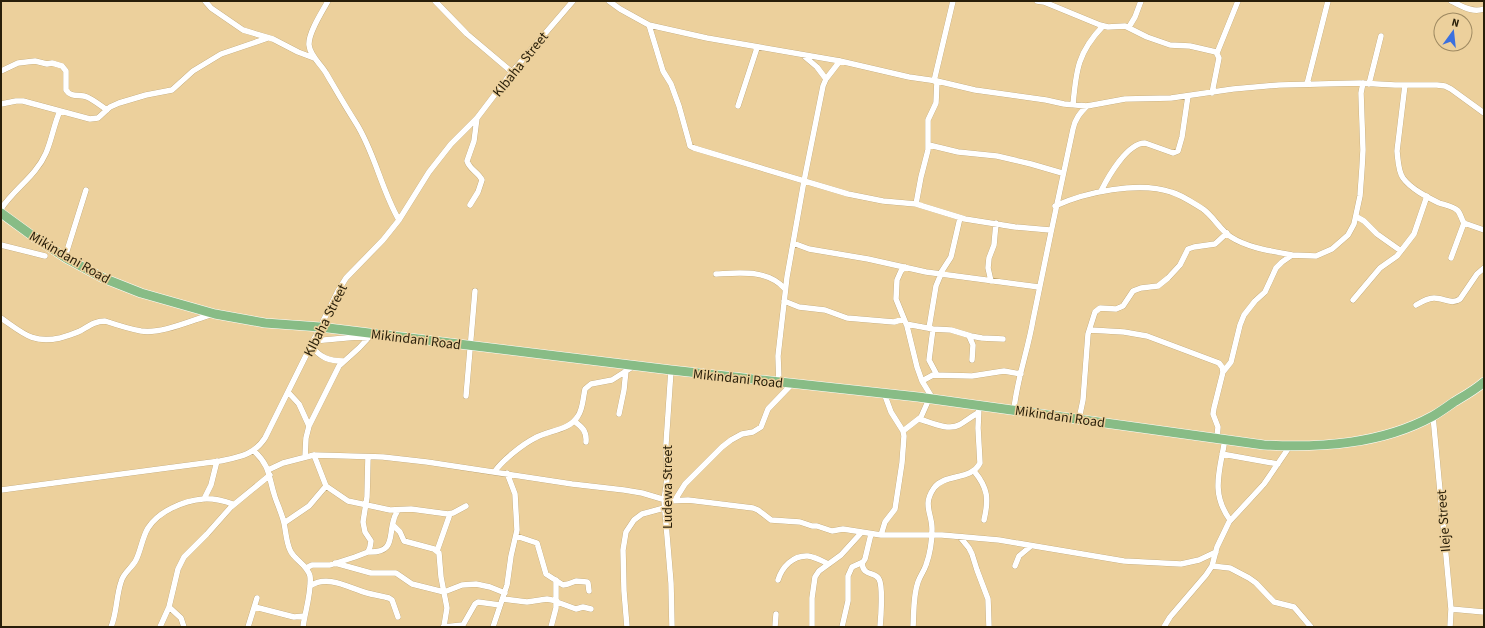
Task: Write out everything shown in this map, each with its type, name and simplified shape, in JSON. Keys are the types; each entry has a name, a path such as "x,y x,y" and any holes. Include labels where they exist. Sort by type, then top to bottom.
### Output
{"highway":[{"name":"Mikindani Road","path":"1,213 65,257 103,278 141,293 215,314 265,322 320,327 370,336 470,346 630,368 671,370 884,393 931,399 979,409 1014,409 1264,444 1290,446 1351,442 1376,438 1401,430 1434,416 1484,382"}],"street":[{"path":"205,1 211,8 246,31 285,44 301,54 314,58"},
{"path":"328,1 309,39 310,51 326,72 336,92 366,141 398,220"},
{"path":"435,1 467,34 512,72"},
{"name":"KIbaha Street","path":"254,451 265,438 346,278 383,240 398,220 429,172 451,144 477,118 512,72 573,1"},
{"path":"609,1 648,25 757,48 840,61 909,77 936,81 981,91 1073,105 1088,106 1125,99 1188,96 1237,89 1307,84 1362,83 1445,86 1484,112"},
{"path":"916,204 929,145 928,120 936,103 936,81 953,1"},
{"path":"1037,1 1050,3 1103,26 1129,26 1142,35 1163,43 1198,47 1217,53"},
{"path":"1129,26 1135,17 1141,1"},
{"path":"1212,92 1219,58 1217,53 1238,1"},
{"path":"1307,84 1328,1"},
{"path":"1451,1 1471,10 1476,11 1484,9"},
{"path":"648,25 663,71 671,84 680,106 685,131 690,146 714,155 848,194 883,201 916,204 960,218 1015,227 1050,230"},
{"path":"1073,105 1075,79 1081,55 1084,48 1103,26"},
{"path":"1369,84 1381,36"},
{"path":"1,104 23,101 94,119 100,117 113,105 139,97 172,90 188,74 221,54 268,38"},
{"path":"738,106 757,48"},
{"path":"802,55 817,67 826,79"},
{"path":"1,71 13,65 35,61 62,66 66,71 66,90 68,92 73,95 87,97 107,110"},
{"path":"779,382 778,356 781,340 785,289 804,181 826,79 840,61"},
{"path":"1055,206 1072,198 1101,191 1138,187 1153,188 1172,192 1202,208 1227,233 1242,242 1292,255 1316,256 1332,249 1348,235 1357,216 1363,150 1362,83"},
{"path":"1405,85 1403,115 1398,142 1399,163 1403,177 1410,184 1427,196 1456,210 1460,214 1464,223 1451,258"},
{"path":"1101,191 1120,160 1135,145 1145,143 1173,153 1178,151 1182,137 1188,96"},
{"path":"1014,409 1055,206 1074,122 1088,106"},
{"path":"1,209 6,201 28,179 46,153 55,121 60,111"},
{"path":"470,205 478,192 482,180 467,161 474,141 477,118"},
{"path":"929,145 958,152 996,156 1062,173"},
{"path":"65,257 86,190"},
{"path":"1353,300 1380,268 1401,251 1414,234 1427,196"},
{"path":"1357,216 1364,220 1377,234 1401,251"},
{"path":"937,375 929,360 936,286 951,257 960,218"},
{"path":"1464,223 1484,230"},
{"path":"991,281 988,268 989,258 995,241 996,224"},
{"path":"1079,419 1083,400 1085,364 1090,330 1096,310 1103,308 1116,309 1123,306 1133,291 1141,288 1158,286 1180,265 1188,250 1194,247 1215,244 1227,233"},
{"path":"793,243 810,249 941,274 1039,288"},
{"path":"1,245 45,256"},
{"path":"1230,520 1222,509 1217,492 1222,454 1221,439 1213,414 1214,408 1223,372 1231,362 1244,315 1255,301 1265,292 1276,268 1292,255"},
{"path":"903,431 919,419 931,399 922,381 896,296 898,278 905,267"},
{"path":"1416,305 1434,298 1452,302 1457,301 1460,299 1477,274 1484,268"},
{"path":"716,274 740,272 758,274 778,281 785,289"},
{"path":"466,396 475,291"},
{"path":"784,301 798,307 825,310 847,318 905,322 931,329 951,330 969,336 1003,339"},
{"path":"1,318 27,336 41,340 68,336 79,332 94,322 99,321 105,321 137,330 150,331 174,326 215,314"},
{"path":"1090,330 1124,332 1156,338 1219,363 1223,372"},
{"path":"344,361 333,361 326,359 319,355 312,343 370,336"},
{"path":"305,457 309,426 340,366 370,336"},
{"path":"969,336 973,345 972,360"},
{"path":"619,414 630,368"},
{"path":"495,471 528,442 562,428 574,421 579,415 586,387 591,384 612,380 630,368"},
{"name":"Ludewa Street","path":"671,370 666,444 667,479 664,508 671,583 672,627"},
{"path":"922,381 929,376 937,375 972,376 1004,371 1021,374"},
{"path":"675,500 685,484 727,442 742,434 758,430 761,427 768,409 792,384"},
{"path":"288,392 299,404 309,426"},
{"path":"881,535 885,522 895,509 902,463 903,431 891,412 884,393"},
{"path":"919,419 940,425 953,426 958,425 979,409"},
{"path":"913,627 918,582 927,564 932,528 927,507 933,490 937,485 944,480 974,471 980,463 978,442 979,409"},
{"name":"Ileje Street","path":"1434,416 1451,609 1450,627"},
{"path":"574,421 586,434 586,442"},
{"path":"1164,627 1170,617 1212,566 1222,536 1230,520 1253,497 1290,446"},
{"path":"1,490 217,461 243,456 254,451 260,457 269,472 275,497 284,523 289,549 298,561 306,568 310,576 310,586 303,627"},
{"path":"160,627 169,607 178,569 184,558 233,504 269,472 283,463 314,455 331,454 427,462 642,493 669,501 688,500 753,508 768,518 776,521 796,521 832,530 843,529 881,535 942,535 999,540 1124,561 1181,564 1199,560 1216,552"},
{"path":"1222,454 1278,464"},
{"path":"314,455 326,486 348,501 398,510 411,509 450,514 466,506"},
{"path":"368,457 365,504 362,522 371,543 368,552"},
{"path":"204,499 211,485 217,461"},
{"path":"974,471 987,496 984,520"},
{"path":"493,627 505,593 516,536 517,519 515,494 507,473"},
{"path":"284,523 309,506 326,486"},
{"path":"111,627 121,581 135,561 148,529 154,520 164,513 181,505 204,499 214,499 233,504"},
{"path":"627,627 623,550 626,532 634,520 642,514 664,508"},
{"path":"306,568 310,566 324,566 368,552 380,551 391,540 394,518 398,510"},
{"path":"450,514 437,551 440,558 447,608 444,627 463,624 475,604 478,602 527,602 547,599 557,601 576,609 583,607 591,609"},
{"path":"393,525 400,532 404,540 437,551"},
{"path":"812,627 812,598 815,577 819,571 842,555 861,533"},
{"path":"842,627 848,601 848,576 852,567 862,563 865,559 871,534"},
{"path":"516,536 537,543 545,573 560,583 566,585 576,581 587,582 589,591"},
{"path":"960,537 972,554 988,599 989,627"},
{"path":"1015,566 1019,556 1031,546"},
{"path":"778,580 784,566 796,559 808,556 829,564"},
{"path":"335,563 372,573 396,573 412,584 444,592 462,585 478,584 498,589 505,593"},
{"path":"862,563 864,570 867,573 877,576 880,580 880,627"},
{"path":"1212,566 1230,568 1249,578 1274,602 1294,607 1311,627"},
{"path":"551,627 557,601 556,580"},
{"path":"310,586 319,582 341,584 366,593 389,598 392,600 398,617"},
{"path":"248,627 257,598"},
{"path":"169,607 181,618 184,627"},
{"path":"255,607 294,616 305,616"},
{"path":"1451,609 1484,612"},
{"path":"775,627 776,614"}]}
